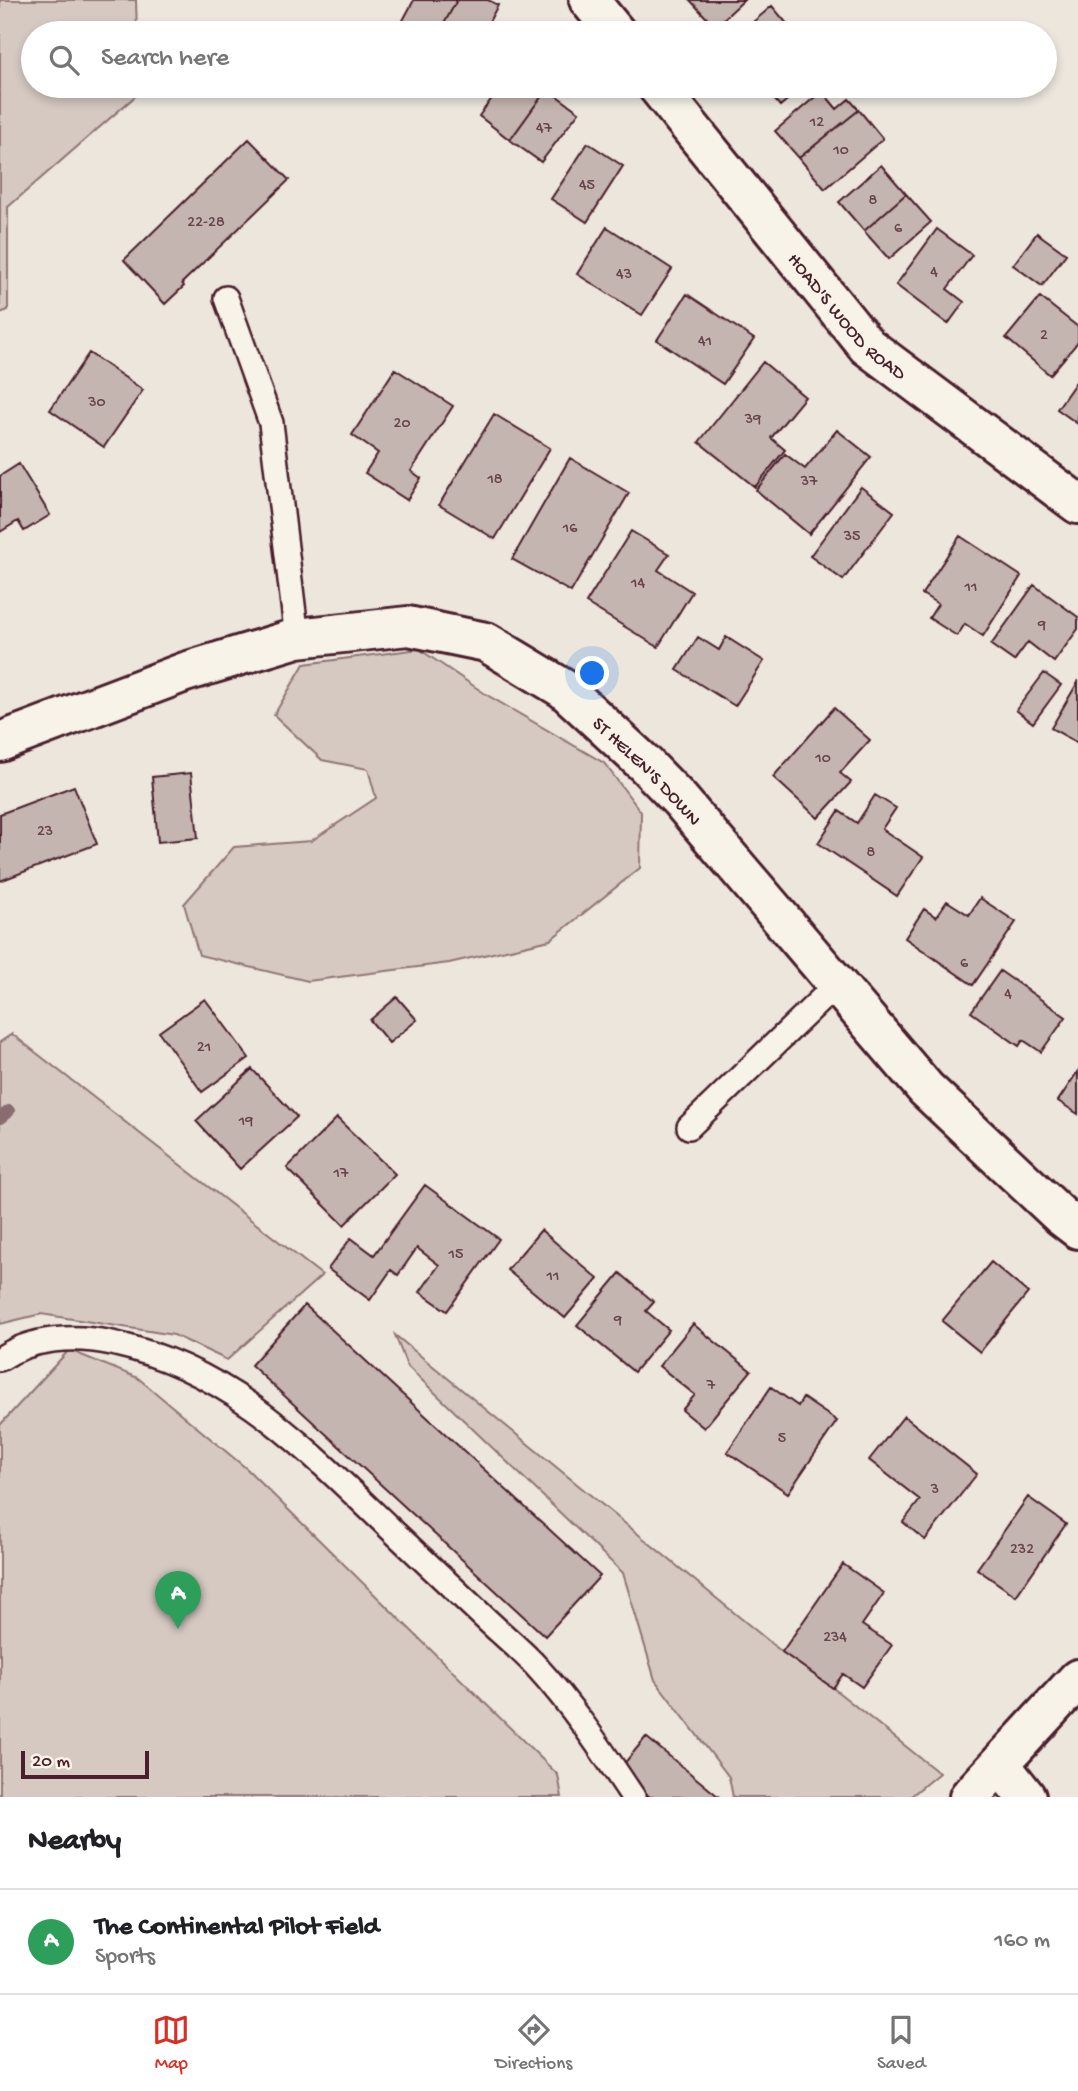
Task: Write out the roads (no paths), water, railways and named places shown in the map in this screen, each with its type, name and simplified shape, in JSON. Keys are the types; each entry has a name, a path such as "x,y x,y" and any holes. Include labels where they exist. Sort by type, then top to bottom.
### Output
{"street":[{"path":"589,0 606,21"},
{"name":"HOAD'S WOOD ROAD","path":"667,98 867,346 1078,503"},
{"name":"ST HELEN'S DOWN","path":"0,742 185,672 297,638 408,626 486,642 564,689 644,763 680,800 926,1089 1078,1229"},
{"path":"968,1797 1078,1679"},
{"path":"1000,1763 1026,1797"}],"lane":[{"path":"226,298 271,423 297,638"},
{"path":"689,1128 837,985"},
{"path":"0,1359 45,1340 89,1338 137,1349 180,1364 233,1393 288,1433 535,1665 599,1745 633,1797"}],"waterway":[{"path":"0,1118 9,1111"}],"place":[{"name":"The Continental Pilot Field","path":"178,1629"}]}
